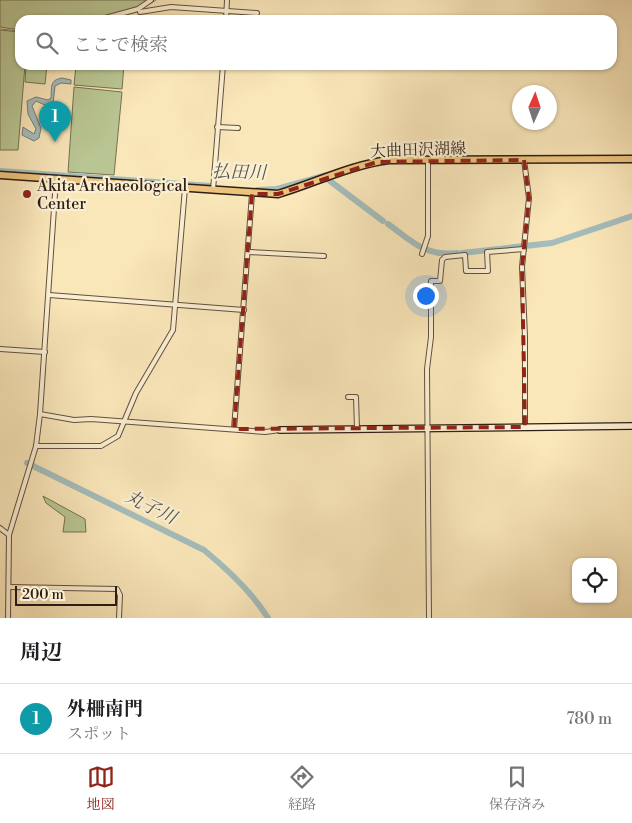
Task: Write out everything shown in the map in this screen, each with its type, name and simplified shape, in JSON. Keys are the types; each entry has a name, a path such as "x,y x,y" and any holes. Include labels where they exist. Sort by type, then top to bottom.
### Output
{"main road":[{"name":"大曲田沢湖線","path":"0,175 252,194 278,194 312,184 365,163 389,160 428,162 632,159"}],"street":[{"path":"116,15 138,9 151,0"},
{"path":"227,15 228,0"},
{"path":"140,12 171,7 256,13"},
{"path":"213,191 223,70"},
{"path":"217,127 238,128"},
{"path":"524,160 529,198 522,267 525,337 525,427"},
{"path":"422,254 426,246 428,162"},
{"path":"8,618 9,534 36,447 40,414 56,179"},
{"path":"36,447 101,446 118,436 136,393 172,335 185,188"},
{"path":"234,429 252,194"},
{"path":"429,618 427,429 431,281 440,281 442,260 445,257 465,255 466,271 488,271 487,252 524,248"},
{"path":"248,252 324,256"},
{"path":"49,295 244,310"},
{"path":"0,349 45,352"},
{"path":"348,397 356,397 357,429"},
{"path":"40,414 74,420 125,421 265,432 280,430 632,426"},
{"path":"0,528 9,534"},
{"path":"9,586 117,589 120,595 119,618"}],"highlighted area":[{"path":"524,160 529,198 522,267 525,427 234,429 252,194 278,194 377,162"}],"green space":[{"path":"0,0 151,0 116,15 15,15 15,29 0,27"},
{"path":"0,30 15,32 15,70 25,70 18,150 0,150"},
{"path":"26,70 46,70 45,84 25,82"},
{"path":"76,70 124,70 122,89 74,85"},
{"path":"74,87 122,92 114,175 68,172"},
{"path":"43,496 85,519 86,532 63,532 65,517 46,503"}],"water":[{"path":"62,78 71,80 71,84 61,83 55,86 53,104 47,106 36,101 32,106 41,128 39,138 34,141 22,135 23,127 34,134 36,129 28,114 27,101 36,97 48,100 51,98 53,83"}],"waterway":[{"path":"143,8 156,0"},
{"path":"0,29 15,30"},
{"name":"払田川","path":"0,171 211,186"},
{"name":"払田川","path":"258,190 277,189 327,175"},
{"name":"払田川","path":"330,181 383,221"},
{"name":"払田川","path":"462,253 552,243 632,216"},
{"name":"払田川","path":"388,224 412,242 427,250 436,253 457,253"},
{"name":"丸子川","path":"27,463 204,550 239,581 268,618"}],"place":[{"name":"外柵南門","path":"55,142"},
{"name":"Akita Archaeological Center","path":"27,194"}]}
